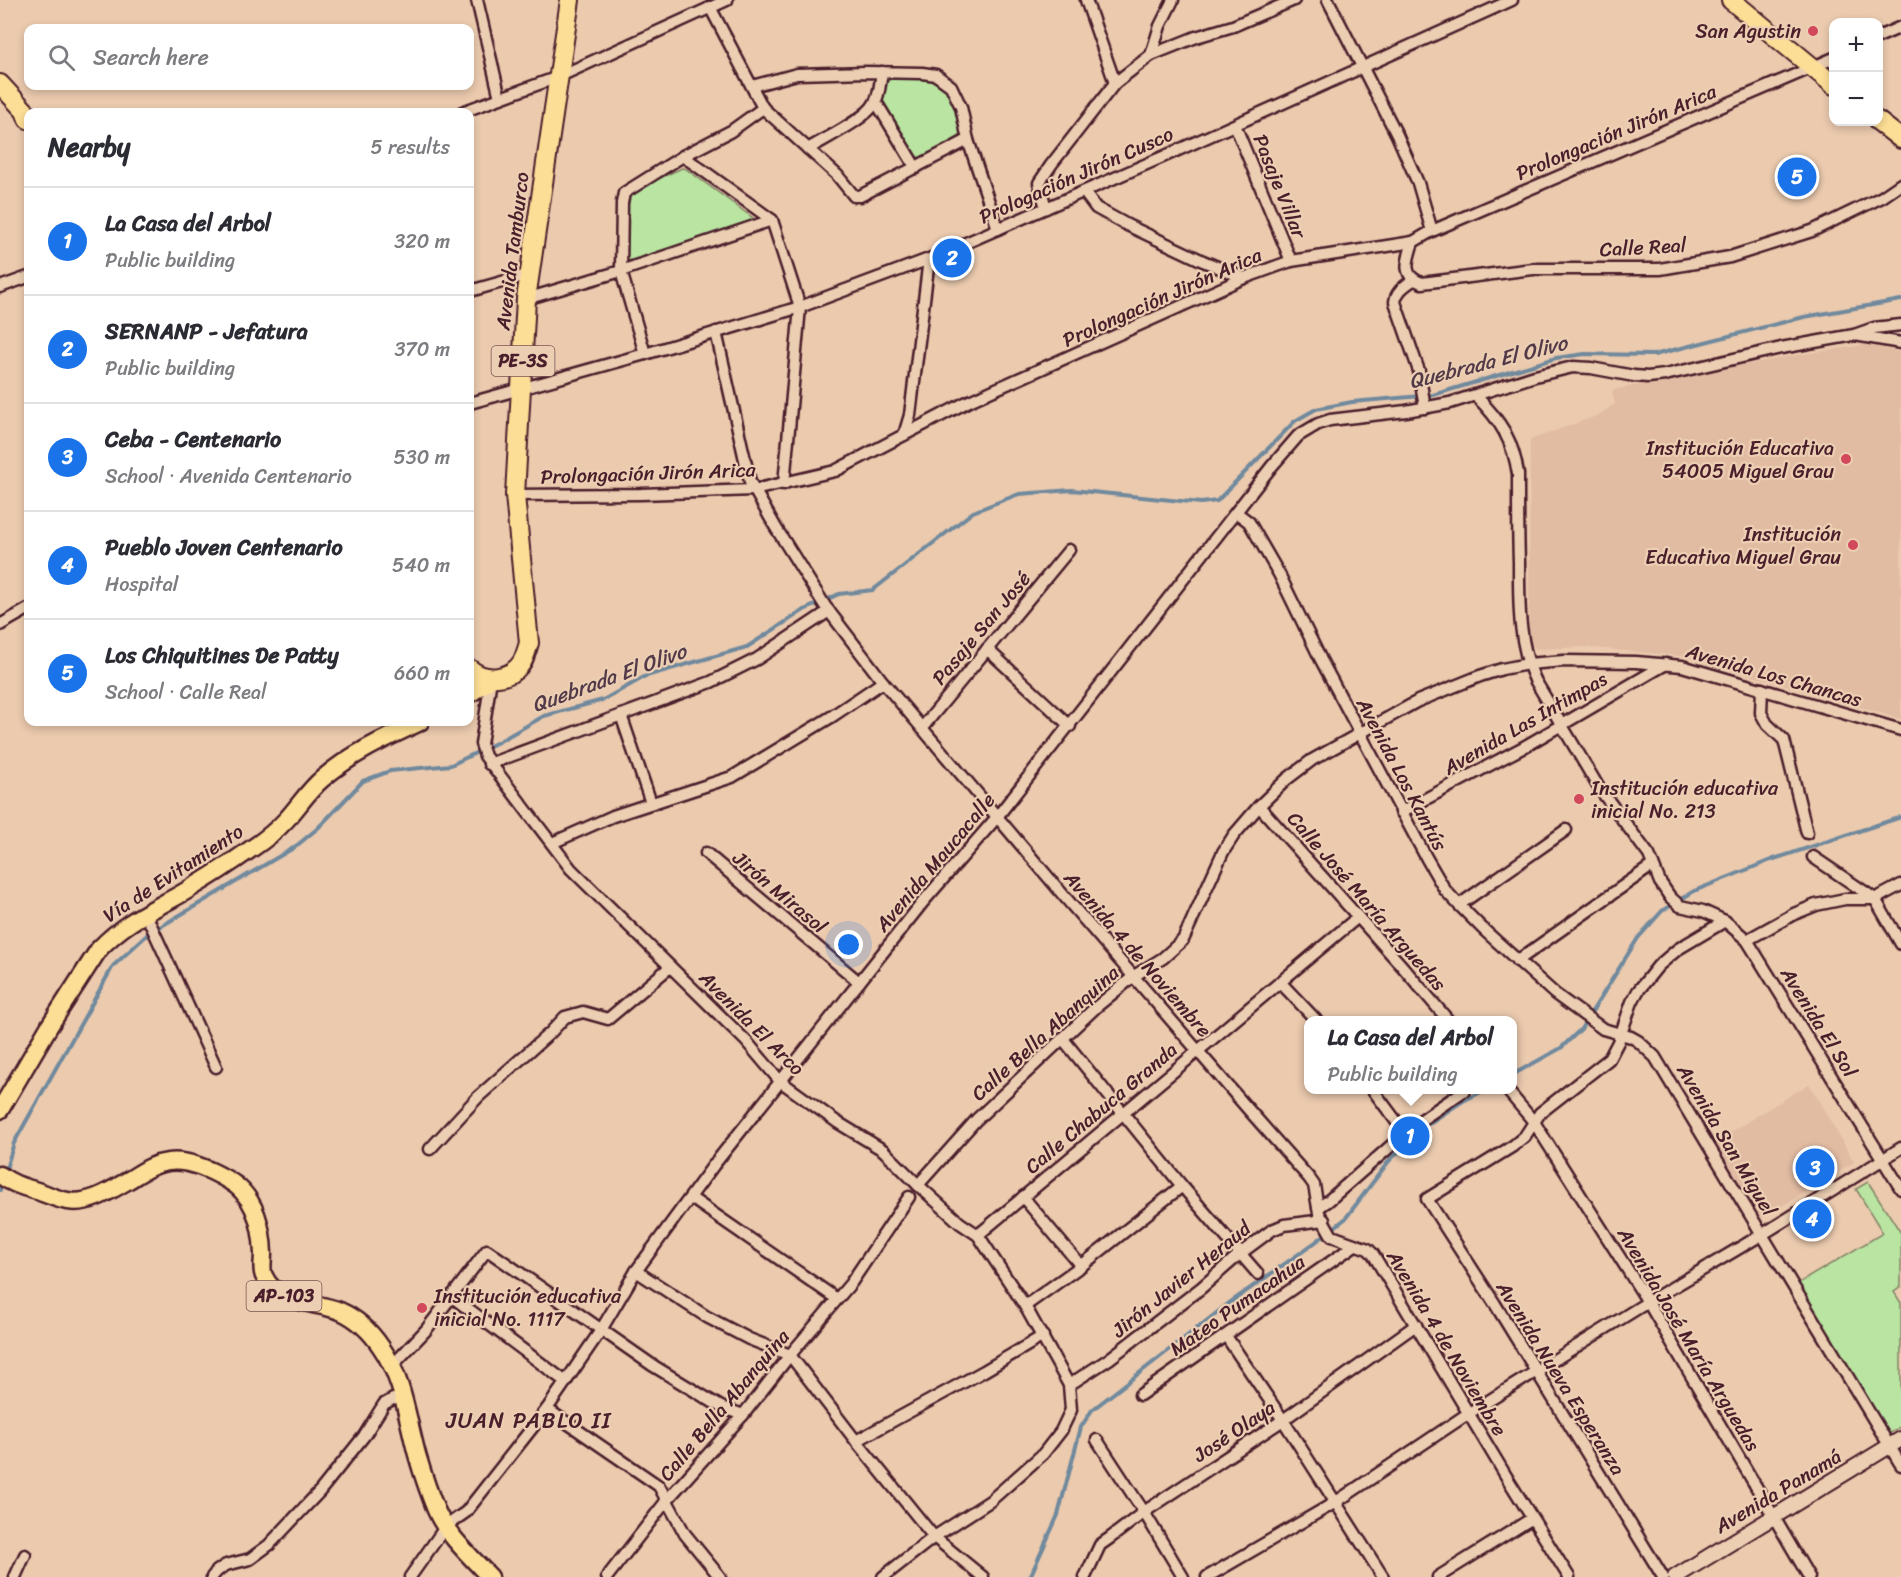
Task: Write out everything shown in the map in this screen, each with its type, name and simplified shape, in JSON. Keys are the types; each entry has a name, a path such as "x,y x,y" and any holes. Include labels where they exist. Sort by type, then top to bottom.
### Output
{"highway":[{"name":"Avenida Tamburco","path":"491,679 507,675 521,663 529,644 515,495 526,299 570,0"},
{"path":"1731,0 1829,82"},
{"path":"0,84 24,110"},
{"path":"1883,125 1901,139"},
{"path":"474,673 491,679"}],"main road":[{"path":"474,691 491,679"},
{"name":"Vía de Evitamiento","path":"0,1110 50,1025 99,949 121,927 185,892 262,841 286,820 308,792 337,766 370,746 412,726"},
{"name":"AP-103","path":"3,1178 68,1201 82,1201 99,1196 156,1164 179,1161 229,1180 240,1188 249,1198 257,1214 262,1236 263,1275 270,1285 278,1293 290,1299 323,1306 354,1319 373,1337 392,1366 404,1400 418,1458 437,1511 446,1526 490,1577"}],"street":[{"path":"473,108 558,76 727,0"},
{"path":"1086,0 1115,83"},
{"path":"1151,54 1160,26 1173,0"},
{"path":"1046,208 1039,183 1115,83 1151,54 1233,26 1294,0"},
{"path":"1328,0 1397,135 1418,183 1432,231"},
{"name":"Prologación Jirón Cusco","path":"474,402 645,354 800,307 929,259 1512,0"},
{"path":"481,1 500,98"},
{"path":"711,7 763,108 837,175 854,196 860,196 968,140"},
{"path":"1883,35 1901,27"},
{"name":"Prolongación Jirón Arica","path":"515,495 754,490 835,471 967,402 1244,278 1291,261 1413,242 1432,231 1829,60"},
{"path":"752,86 797,74 882,72 936,75 951,86 961,107 968,140 998,229"},
{"path":"808,149 871,110 876,102 882,72"},
{"path":"876,102 916,168"},
{"path":"645,354 621,271 624,193 683,156 731,131 763,108"},
{"name":"Pasaje Villar","path":"1235,125 1291,261"},
{"path":"683,156 772,220 800,307 784,483"},
{"name":"Calle Real","path":"1413,280 1422,283 1447,281 1533,269 1660,269 1730,257 1812,231 1882,197 1901,184"},
{"path":"1083,192 1096,208 1127,225 1244,278"},
{"path":"526,299 621,271 772,220"},
{"path":"1413,242 1407,264 1408,273 1413,280 1399,292 1395,302 1419,371 1424,405"},
{"path":"904,435 910,415 929,259"},
{"path":"474,290 530,274"},
{"path":"0,287 24,278"},
{"name":"Avenida Maucacalle","path":"410,1577 446,1526 466,1512 547,1409 601,1330 636,1271 713,1166 923,902 998,817 1114,666 1298,436 1330,420 1476,396 1535,376 1573,367 1648,377 1665,375 1874,328 1901,325"},
{"name":"Avenida 4 de Noviembre","path":"716,332 750,482 776,528 827,608 883,682 1198,1051 1310,1178 1314,1185 1318,1208 1332,1236 1373,1254 1531,1519 1569,1577"},
{"path":"1854,334 1901,344"},
{"path":"1476,396 1501,424 1515,455 1518,474 1519,601 1523,646 1528,664 1599,788 1649,855 1653,865 1517,961"},
{"name":"Avenida Los Kantús","path":"1237,513 1249,522 1256,532 1401,812 1445,890 1517,961 1595,1024"},
{"name":"Pasaje San José","path":"922,728 1069,550"},
{"path":"491,679 481,744 487,760 711,682 757,659 827,608"},
{"path":"0,625 24,611"},
{"path":"987,649 1070,726"},
{"name":"Avenida Los Chancas","path":"1528,664 1589,660 1682,666 1901,730"},
{"name":"Calle Bella Abanquina","path":"918,1185 976,1120 1112,992 1163,958 1183,940 1223,852 1234,835 1259,806 1301,768 1418,701 1502,669 1528,664"},
{"name":"Avenida Las Intimpas","path":"1401,812 1522,748 1666,664"},
{"path":"552,843 613,816 732,777 831,717 883,682"},
{"path":"1762,689 1761,713 1767,724 1784,740 1808,833"},
{"path":"621,714 651,803"},
{"name":"Avenida El Arco","path":"487,760 571,869 746,1041 780,1081 837,1122 883,1150 960,1223 978,1235 1025,1306 1069,1385"},
{"name":"Calle José María Arguedas","path":"1259,806 1445,1016"},
{"path":"1459,905 1566,830"},
{"name":"Jirón Mirasol","path":"706,853 859,982"},
{"path":"1813,857 1875,899 1901,944"},
{"name":"Avenida El Sol","path":"1653,865 1660,882 1670,897 1680,906 1703,911 1725,921 1747,940 1901,1189"},
{"path":"1747,940 1794,914 1816,905 1845,899 1875,899 1901,885"},
{"path":"145,912 216,1067"},
{"name":"Calle Chabuca Granda","path":"978,1235 1358,917"},
{"path":"1534,1122 1540,1113 1609,1059 1638,991 1658,966 1678,949 1725,921"},
{"path":"430,1149 478,1097 565,1017 583,1012 608,1019 670,967"},
{"path":"1280,982 1312,1016"},
{"name":"Avenida San Miguel","path":"1595,1024 1638,1041 1655,1057 1763,1234 1895,1442 1901,1465"},
{"path":"1063,1039 1182,1186 1258,1274"},
{"path":"1377,1094 1405,1133"},
{"path":"1318,1208 1405,1133 1458,1094"},
{"name":"Avenida José María Arguedas","path":"1511,1094 1534,1122 1648,1302 1809,1577"},
{"name":"Avenida Nueva Esperanza","path":"1534,1122 1525,1136 1513,1146 1427,1199 1495,1304 1663,1577"},
{"path":"1207,1577 1336,1502 1535,1371 1901,1148"},
{"path":"1025,1306 1081,1266 1182,1186"},
{"name":"Calle Bella Abanquina","path":"607,1577 667,1500 743,1415 851,1283 909,1197"},
{"path":"1023,1197 1081,1266"},
{"path":"691,1198 837,1299"},
{"name":"Jirón Javier Heraud","path":"1069,1385 1109,1359 1272,1230 1284,1225 1324,1222"},
{"name":"Mateo Pumacahua","path":"1140,1395 1355,1245"},
{"path":"392,1366 426,1330 487,1250 652,1365 721,1407 743,1415"},
{"path":"636,1271 707,1317 749,1339 790,1355 934,1537 983,1577"},
{"path":"451,1296 566,1382"},
{"name":"José Olaya","path":"1086,1577 1100,1545 1144,1512 1283,1420 1416,1325"},
{"path":"856,1441 1043,1336"},
{"path":"1226,1336 1283,1420 1383,1577"},
{"path":"883,1577 934,1537 990,1501 1043,1454 1061,1431 1071,1410 1069,1385"},
{"path":"212,1577 226,1565 250,1559 269,1545 320,1491 364,1436 384,1404 393,1399 404,1400"},
{"path":"547,1409 659,1486 685,1534 720,1577"},
{"path":"1097,1440 1183,1577"},
{"name":"Avenida Panamá","path":"1674,1577 1895,1442"},
{"path":"1438,1577 1531,1519"},
{"path":"15,1577 25,1555"}],"shaded area":[{"path":"1865,345 1901,352 1901,719 1685,656 1582,647 1536,649 1530,643 1530,440 1599,415 1615,404 1612,391 1618,389 1797,355"},
{"path":"1809,1084 1854,1162 1762,1218 1715,1142"}],"green space":[{"path":"923,77 937,81 951,93 956,104 961,130 960,136 922,158 913,156 889,119 881,98 884,86 892,78"},
{"path":"682,168 753,218 748,225 624,262 625,194"},
{"path":"1868,1182 1901,1233 1901,1287 1894,1292 1901,1303 1901,1426 1889,1434 1797,1284 1883,1233 1856,1189"}],"waterway":[{"name":"Quebrada El Olivo","path":"5,1172 14,1143 113,966 148,934 295,847 318,828 363,781 390,771 451,765 544,716 603,700 646,676 747,647 804,610 839,594 873,590 973,512 1019,494 1072,490 1201,503 1217,501 1295,421 1316,409 1352,402 1433,395 1556,358 1585,354 1654,355 1804,317 1901,300"},
{"path":"1517,1072 1561,1048 1581,1029 1638,938 1662,911 1694,891 1771,860 1901,817"},
{"path":"1030,1577 1058,1515 1081,1427 1092,1410 1228,1304 1345,1219 1389,1161 1422,1128 1477,1094"},
{"name":"Quebrada El Olivo","path":"0,1190 2,1182"}],"place":[{"name":"San Agustin","path":"1813,31"},
{"name":"Los Chiquitines De Patty","path":"1797,177"},
{"name":"SERNANP - Jefatura","path":"952,258"},
{"name":"Institución Educativa 54005 Miguel Grau","path":"1846,459"},
{"name":"Institución Educativa Miguel Grau","path":"1853,545"},
{"name":"Institución educativa inicial No. 213","path":"1579,799"},
{"name":"La Casa del Arbol","path":"1410,1136"},
{"name":"Ceba - Centenario","path":"1815,1168"},
{"name":"Pueblo Joven Centenario","path":"1812,1219"},
{"name":"Institución educativa inicial No. 1117","path":"422,1308"}],"district":[{"name":"JUAN PABLO II","path":"529,1420"}]}
